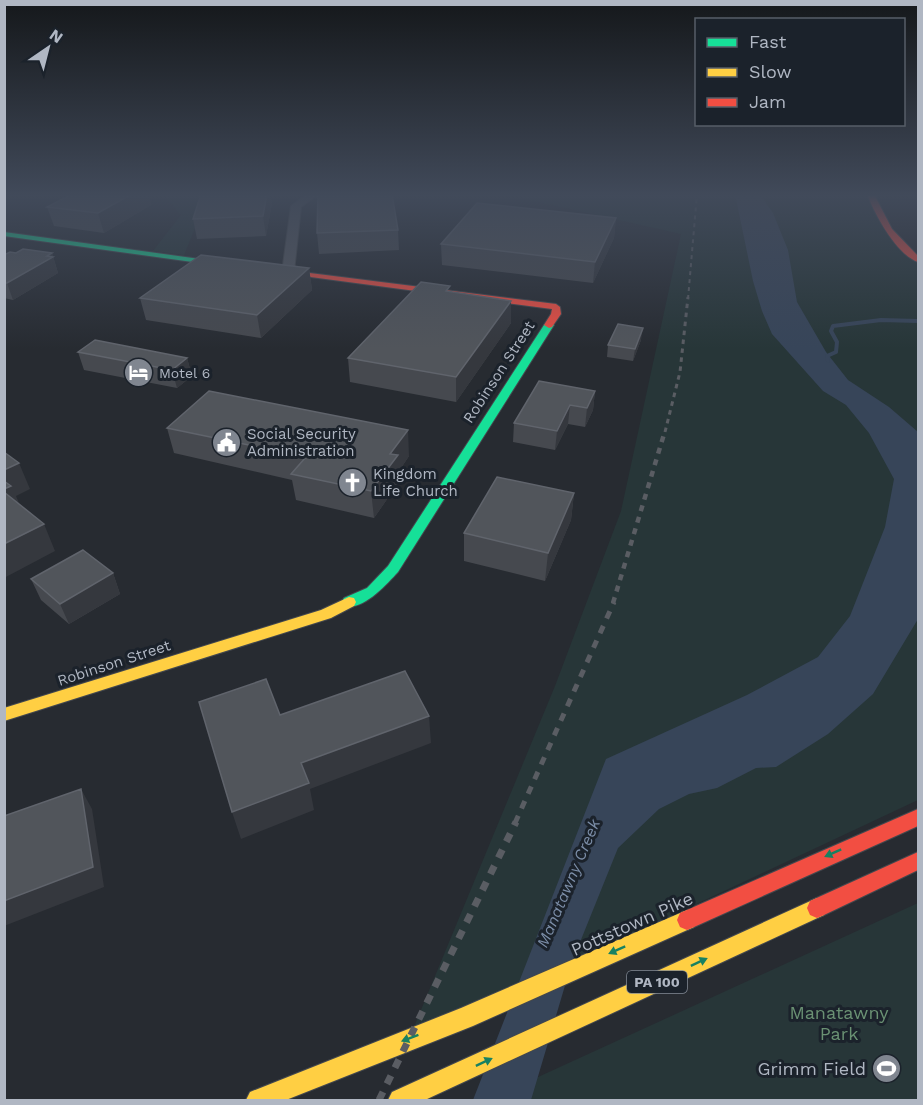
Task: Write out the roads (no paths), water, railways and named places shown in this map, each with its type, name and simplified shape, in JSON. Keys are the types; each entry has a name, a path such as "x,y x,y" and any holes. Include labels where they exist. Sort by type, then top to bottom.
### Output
{"main road":[{"name":"Robinson Street","path":"4,715 326,614 372,591 393,570 556,314 556,307 90,246"},
{"path":"901,246 918,260"},
{"name":"Pottstown Pike","path":"258,1101 465,1018 918,816"},
{"name":"PA 100","path":"400,1101 918,861"}],"street":[{"path":"288,272 291,246"}],"water":[{"name":"Manatawny Creek","path":"746,246 786,246 797,302 826,352 848,380 889,407 918,432 918,619 873,694 828,734 776,767 756,768 717,788 689,794 659,809 618,848 572,962 531,1100 473,1100 606,759 747,695 818,657 850,616 885,527 894,479 869,433 846,405 823,391 772,334 753,281"}],"waterway":[{"path":"828,361 827,356 836,352 837,342 831,331 833,326 881,320 918,321"}],"railway":[{"path":"688,299 693,246"},
{"path":"665,432 680,372 688,297"},
{"path":"613,603 665,431"},
{"path":"515,823 614,602"},
{"path":"379,1100 516,822"}],"place":[{"name":"Motel 6","path":"138,373"},
{"name":"Social Security Administration","path":"226,443"},
{"name":"Kingdom Life Church","path":"352,483"},
{"name":"Grimm Field","path":"887,1069"}],"park label":[{"name":"Manatawny Park","path":"839,1023"}]}
